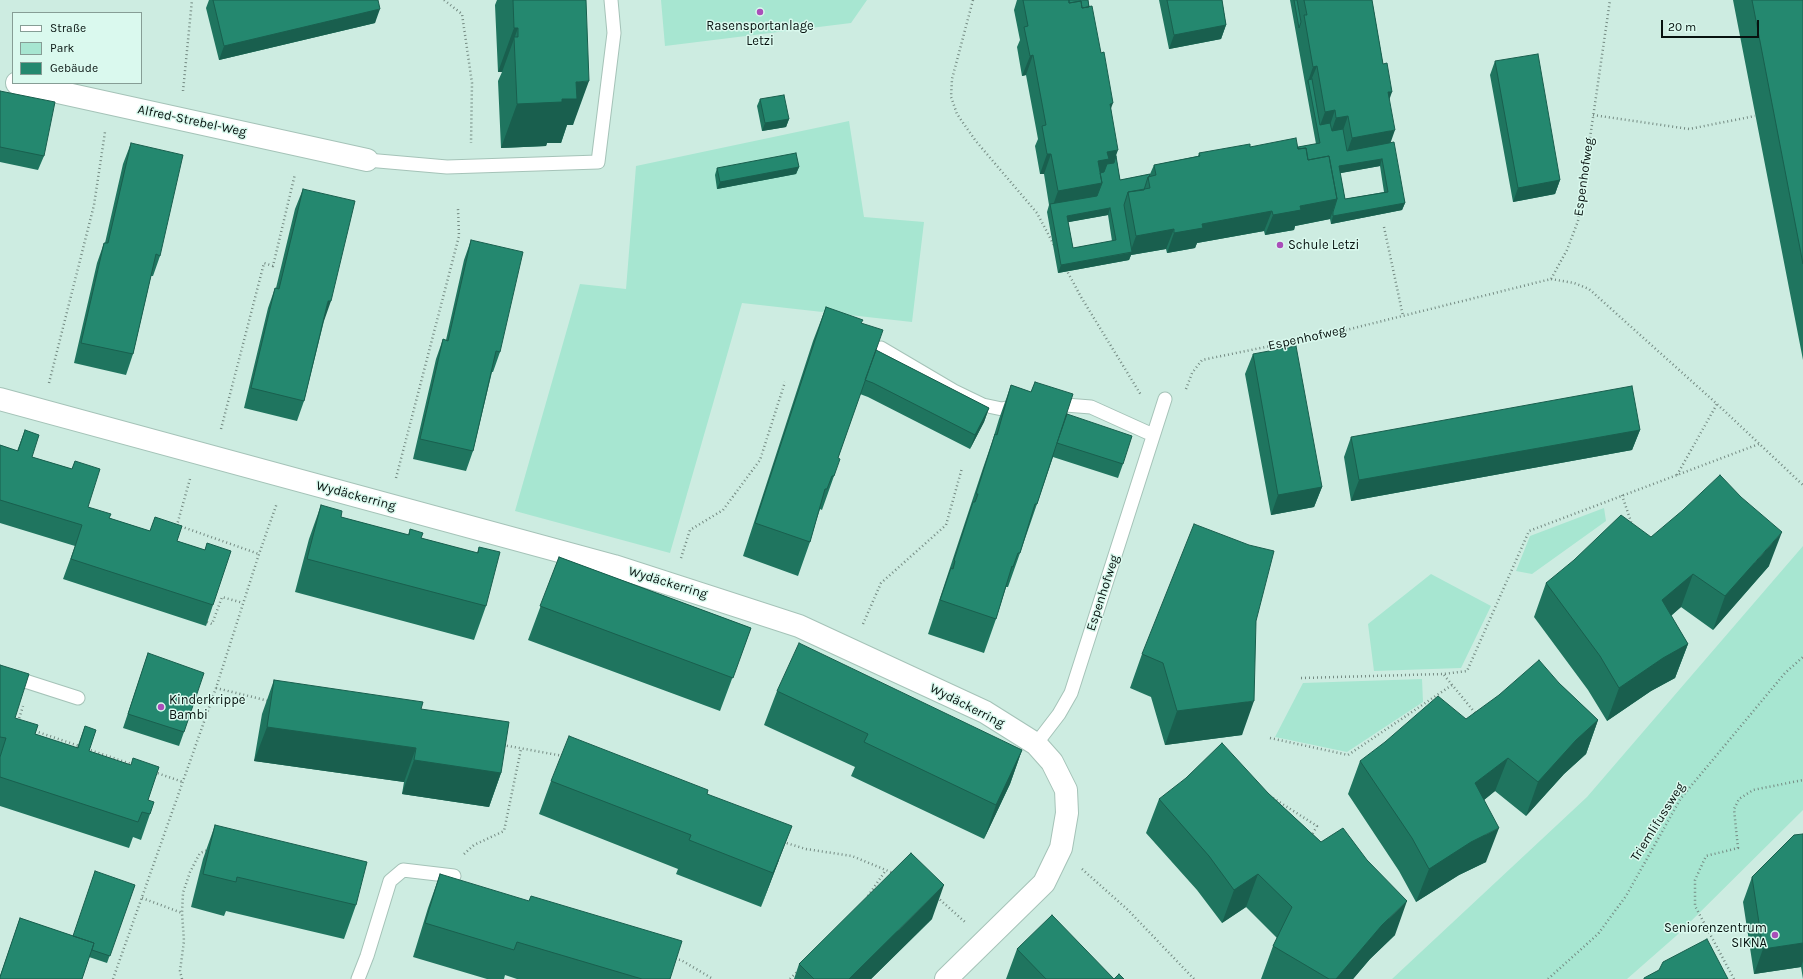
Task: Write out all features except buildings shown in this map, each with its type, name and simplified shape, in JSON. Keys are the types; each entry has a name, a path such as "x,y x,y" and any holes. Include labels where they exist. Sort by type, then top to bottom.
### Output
{"street":[{"path":"0,79 12,82"},
{"name":"Alfred-Strebel-Weg","path":"22,84 367,160"},
{"name":"Wydäckerring","path":"0,400 42,410 614,566 800,626 985,712 1036,744 1052,762 1066,790 1067,812 1061,848 1044,883 946,979"}],"lane":[{"path":"367,160 447,168 598,162 614,33 611,0"},
{"path":"881,348 954,391 983,405 1002,409 1035,403 1091,407 1153,435"},
{"name":"Espenhofweg","path":"1036,744 1059,714 1071,692 1165,399"},
{"path":"0,673 78,698"},
{"path":"358,979 367,956 390,881 403,870 454,876"}],"path":[{"path":"182,99 192,0"},
{"path":"444,0 462,14 472,83 471,145"},
{"path":"974,0 952,79 951,97 957,114 975,140 1037,213 1055,248"},
{"name":"Espenhofweg","path":"1165,399 1184,397 1192,373 1202,360 1334,333 1551,279 1567,250 1578,221 1610,0"},
{"path":"1593,115 1689,129 1755,116"},
{"path":"42,410 94,205 106,127"},
{"path":"221,429 264,263 273,266 297,167"},
{"path":"395,482 459,236 458,209"},
{"path":"1384,227 1403,316"},
{"path":"1063,262 1081,297 1141,396 1160,415"},
{"path":"1551,279 1574,283 1589,289 1717,404 1803,485"},
{"path":"681,558 690,530 723,510 760,460 785,382"},
{"path":"1677,475 1717,404"},
{"path":"1301,678 1443,674 1467,671 1529,531 1759,444"},
{"path":"863,625 881,583 946,525 962,468"},
{"path":"174,531 191,474"},
{"path":"1622,495 1634,530"},
{"path":"113,979 216,688 278,500"},
{"path":"177,525 259,554"},
{"path":"207,622 212,624 222,597 243,603"},
{"name":"Triemlifussweg","path":"1548,979 1598,934 1626,896 1681,798 1785,673 1803,657"},
{"path":"1443,674 1478,718"},
{"path":"18,725 29,682"},
{"path":"1270,738 1348,755 1452,685"},
{"path":"216,688 270,701"},
{"path":"32,730 138,767"},
{"path":"498,744 566,756"},
{"path":"474,845 504,831 521,748"},
{"path":"153,772 183,782"},
{"path":"1734,979 1695,906 1695,880 1706,856 1738,848 1734,809 1739,799 1753,790 1803,780"},
{"path":"1270,797 1317,826 1310,839"},
{"path":"777,840 806,849 852,856 900,876"},
{"path":"182,979 180,971 184,941 182,913 183,892 190,872 200,853 208,850 215,852"},
{"path":"1076,864 1128,910 1194,979"},
{"path":"865,901 886,870"},
{"path":"934,894 968,925"},
{"path":"142,898 182,913"},
{"path":"674,958 681,960 713,979"},
{"path":"790,979 801,968"}],"green space":[{"name":"Rasensportanlage Letzi","path":"661,0 867,0 851,23 665,46"},
{"path":"849,121 864,217 924,222 912,322 742,303 670,553 515,511 580,284 626,289 636,166"},
{"path":"1604,508 1606,521 1532,574 1516,571 1530,536"},
{"path":"1803,546 1803,810 1676,936 1627,979 1392,979 1587,797"},
{"path":"1431,574 1491,606 1461,668 1374,671 1368,624"},
{"path":"1422,679 1423,702 1347,752 1275,737 1303,683"}],"place":[{"name":"Rasensportanlage Letzi","path":"760,12"},
{"name":"Schule Letzi","path":"1280,245"},
{"name":"Kinderkrippe Bambi","path":"161,707"},
{"name":"Seniorenzentrum SIKNA","path":"1775,935"}]}
